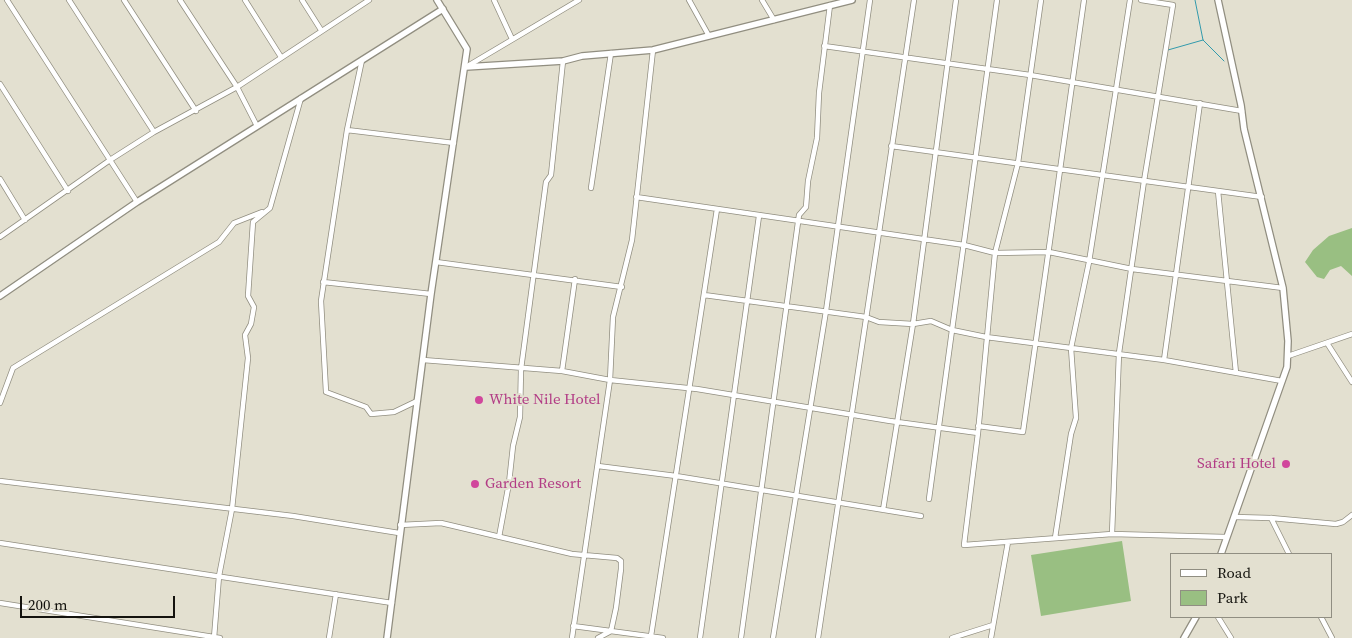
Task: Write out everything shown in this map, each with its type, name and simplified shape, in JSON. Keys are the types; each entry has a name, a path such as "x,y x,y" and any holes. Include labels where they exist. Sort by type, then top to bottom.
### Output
{"street":[{"path":"8,0 137,202"},
{"path":"69,0 154,132"},
{"path":"124,0 196,111"},
{"path":"180,0 237,87 257,126"},
{"path":"245,0 281,57"},
{"path":"302,0 321,30"},
{"path":"386,638 431,294 466,67 467,49 437,0"},
{"path":"494,0 512,39"},
{"path":"466,67 579,0"},
{"path":"689,0 709,36"},
{"path":"762,0 774,20"},
{"path":"466,67 563,61 611,53 653,50 774,20 832,3 852,0"},
{"path":"773,638 839,228 870,0"},
{"path":"818,638 914,0"},
{"path":"883,510 913,324 956,0"},
{"path":"929,499 997,0"},
{"path":"1041,0 1018,163 995,253 978,433 964,545 1112,534 1226,537"},
{"path":"978,426 1023,432 1084,0"},
{"path":"1055,538 1071,434 1076,418 1071,348 1090,262 1130,0"},
{"path":"1112,534 1119,353 1144,180 1173,5 1141,0"},
{"path":"1218,0 1242,111 1244,129 1283,288 1287,315 1288,356 1282,381 1226,537 1222,553"},
{"path":"0,237 110,160 154,132 196,111 237,87 366,1"},
{"path":"741,638 799,215 806,207 808,181 817,138 824,46 832,3"},
{"path":"0,296 137,202 443,9"},
{"path":"824,46 988,68 1242,111"},
{"path":"572,638 610,380 612,328 632,240 653,50"},
{"path":"591,188 611,53"},
{"path":"362,60 347,130 321,301 326,392 366,407 371,414 394,412 417,401"},
{"path":"499,538 510,483 513,446 520,417 521,369 546,182 551,175 563,61"},
{"path":"0,84 68,191"},
{"path":"0,603 216,638 219,576 232,509 248,358 245,335 251,324 254,307 248,296 253,222 270,208 301,98"},
{"path":"1164,360 1200,104"},
{"path":"347,130 454,143"},
{"path":"892,146 1262,197"},
{"path":"0,179 25,220"},
{"path":"1218,191 1229,281 1236,373"},
{"path":"636,197 964,245 995,253 1049,252 1090,262 1132,269 1283,288"},
{"path":"0,403 13,368 219,242 234,223 270,208"},
{"path":"651,636 717,209"},
{"path":"700,638 759,216"},
{"path":"436,262 575,279 622,287"},
{"path":"562,371 575,279"},
{"path":"324,282 431,294"},
{"path":"704,295 866,317 878,322 913,324 931,321 952,330 986,336 1119,353 1282,381"},
{"path":"1288,356 1352,334"},
{"path":"1327,344 1352,382"},
{"path":"423,360 562,371 610,380 689,388 938,429 978,433"},
{"path":"598,466 676,476 921,516"},
{"path":"0,481 232,509 399,533"},
{"path":"1234,517 1271,518 1336,524 1343,522 1352,515"},
{"path":"1271,518 1289,553"},
{"path":"400,525 441,524 583,555 611,556 621,562 619,590 610,631 598,638"},
{"path":"991,638 1008,542"},
{"path":"0,544 392,603"},
{"path":"329,638 336,594"},
{"path":"1184,638 1195,618"},
{"path":"1219,618 1232,638"},
{"path":"1322,618 1332,638"},
{"path":"952,638 993,625"},
{"path":"573,626 663,638"}],"green space":[{"path":"1352,228 1352,276 1341,266 1330,270 1324,279 1317,277 1305,262 1313,250 1329,236"},
{"path":"1122,541 1131,601 1041,616 1031,555"}],"waterway":[{"path":"1195,0 1203,40 1224,61"},
{"path":"1168,50 1203,40"}],"place":[{"name":"White Nile Hotel","path":"479,400"},
{"name":"Safari Hotel","path":"1286,464"},
{"name":"Garden Resort","path":"475,484"}]}
